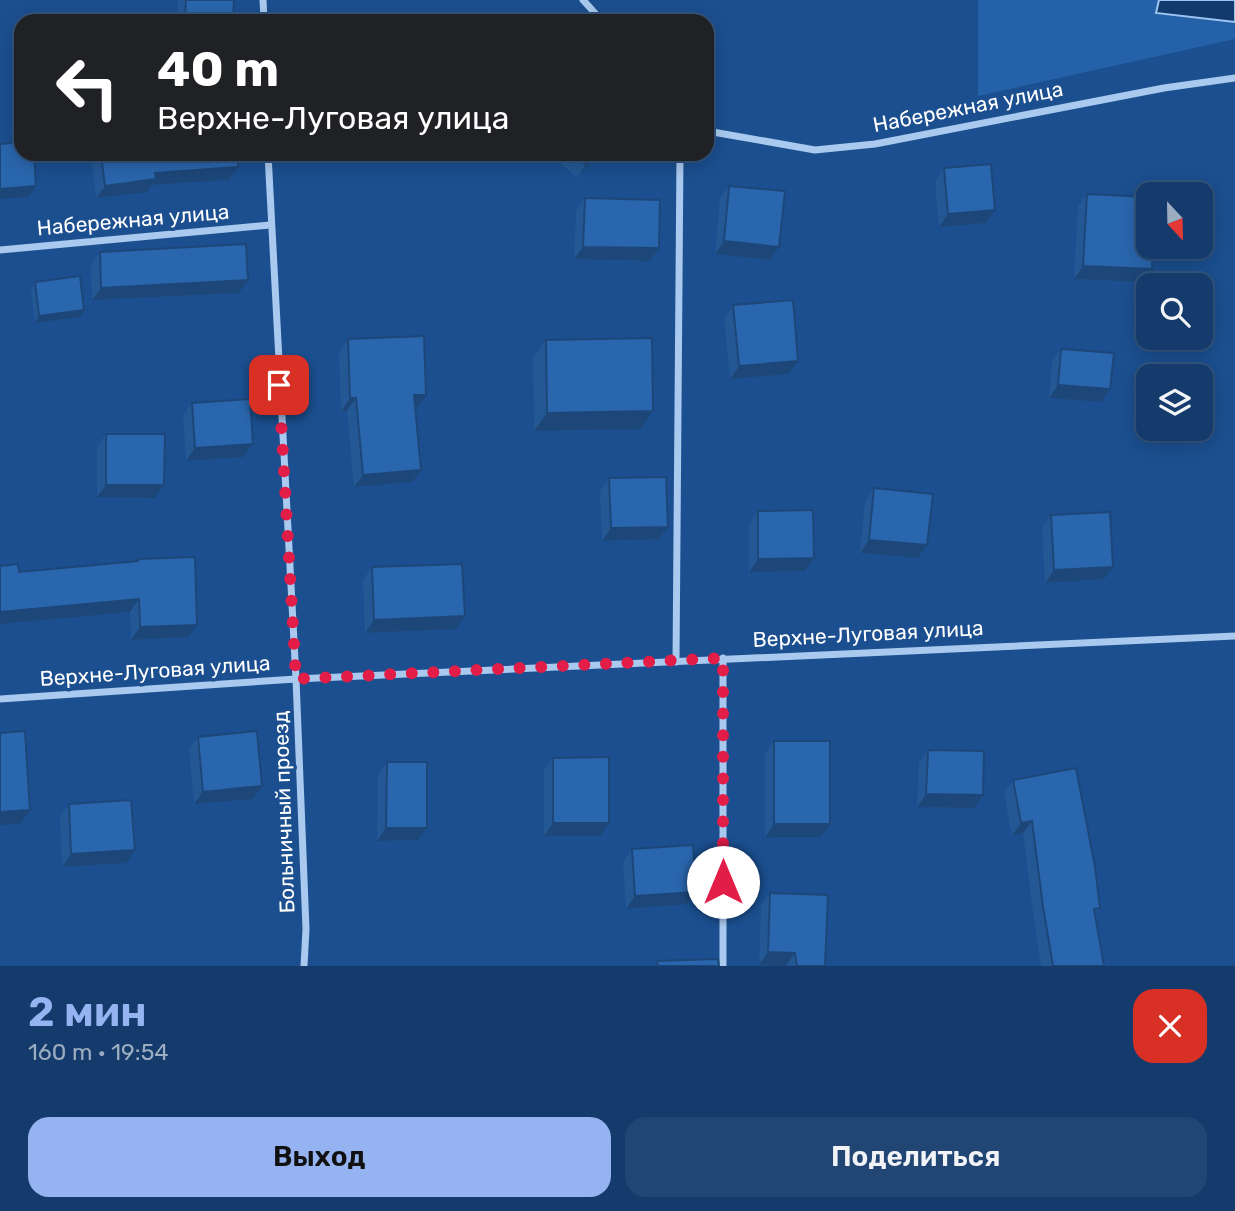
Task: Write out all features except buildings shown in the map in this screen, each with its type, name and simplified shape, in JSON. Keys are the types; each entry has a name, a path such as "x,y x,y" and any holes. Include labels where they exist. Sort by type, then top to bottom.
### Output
{"street":[{"path":"583,0 596,14"},
{"name":"Набережная улица","path":"714,132 815,150 875,144 1164,88 1235,78"},
{"name":"Больничный проезд","path":"268,161 296,679 306,929 304,966"},
{"path":"676,662 680,161"},
{"name":"Набережная улица","path":"0,250 270,225"},
{"name":"Верхне-Луговая улица","path":"0,699 296,679 1235,636"},
{"path":"723,658 723,966"}],"shaded area":[{"path":"978,0 1235,0 1235,39 978,96"},
{"path":"1159,0 1235,0 1235,22 1156,13"}],"route":[{"path":"279,385 296,679 723,658 723,882"}]}
